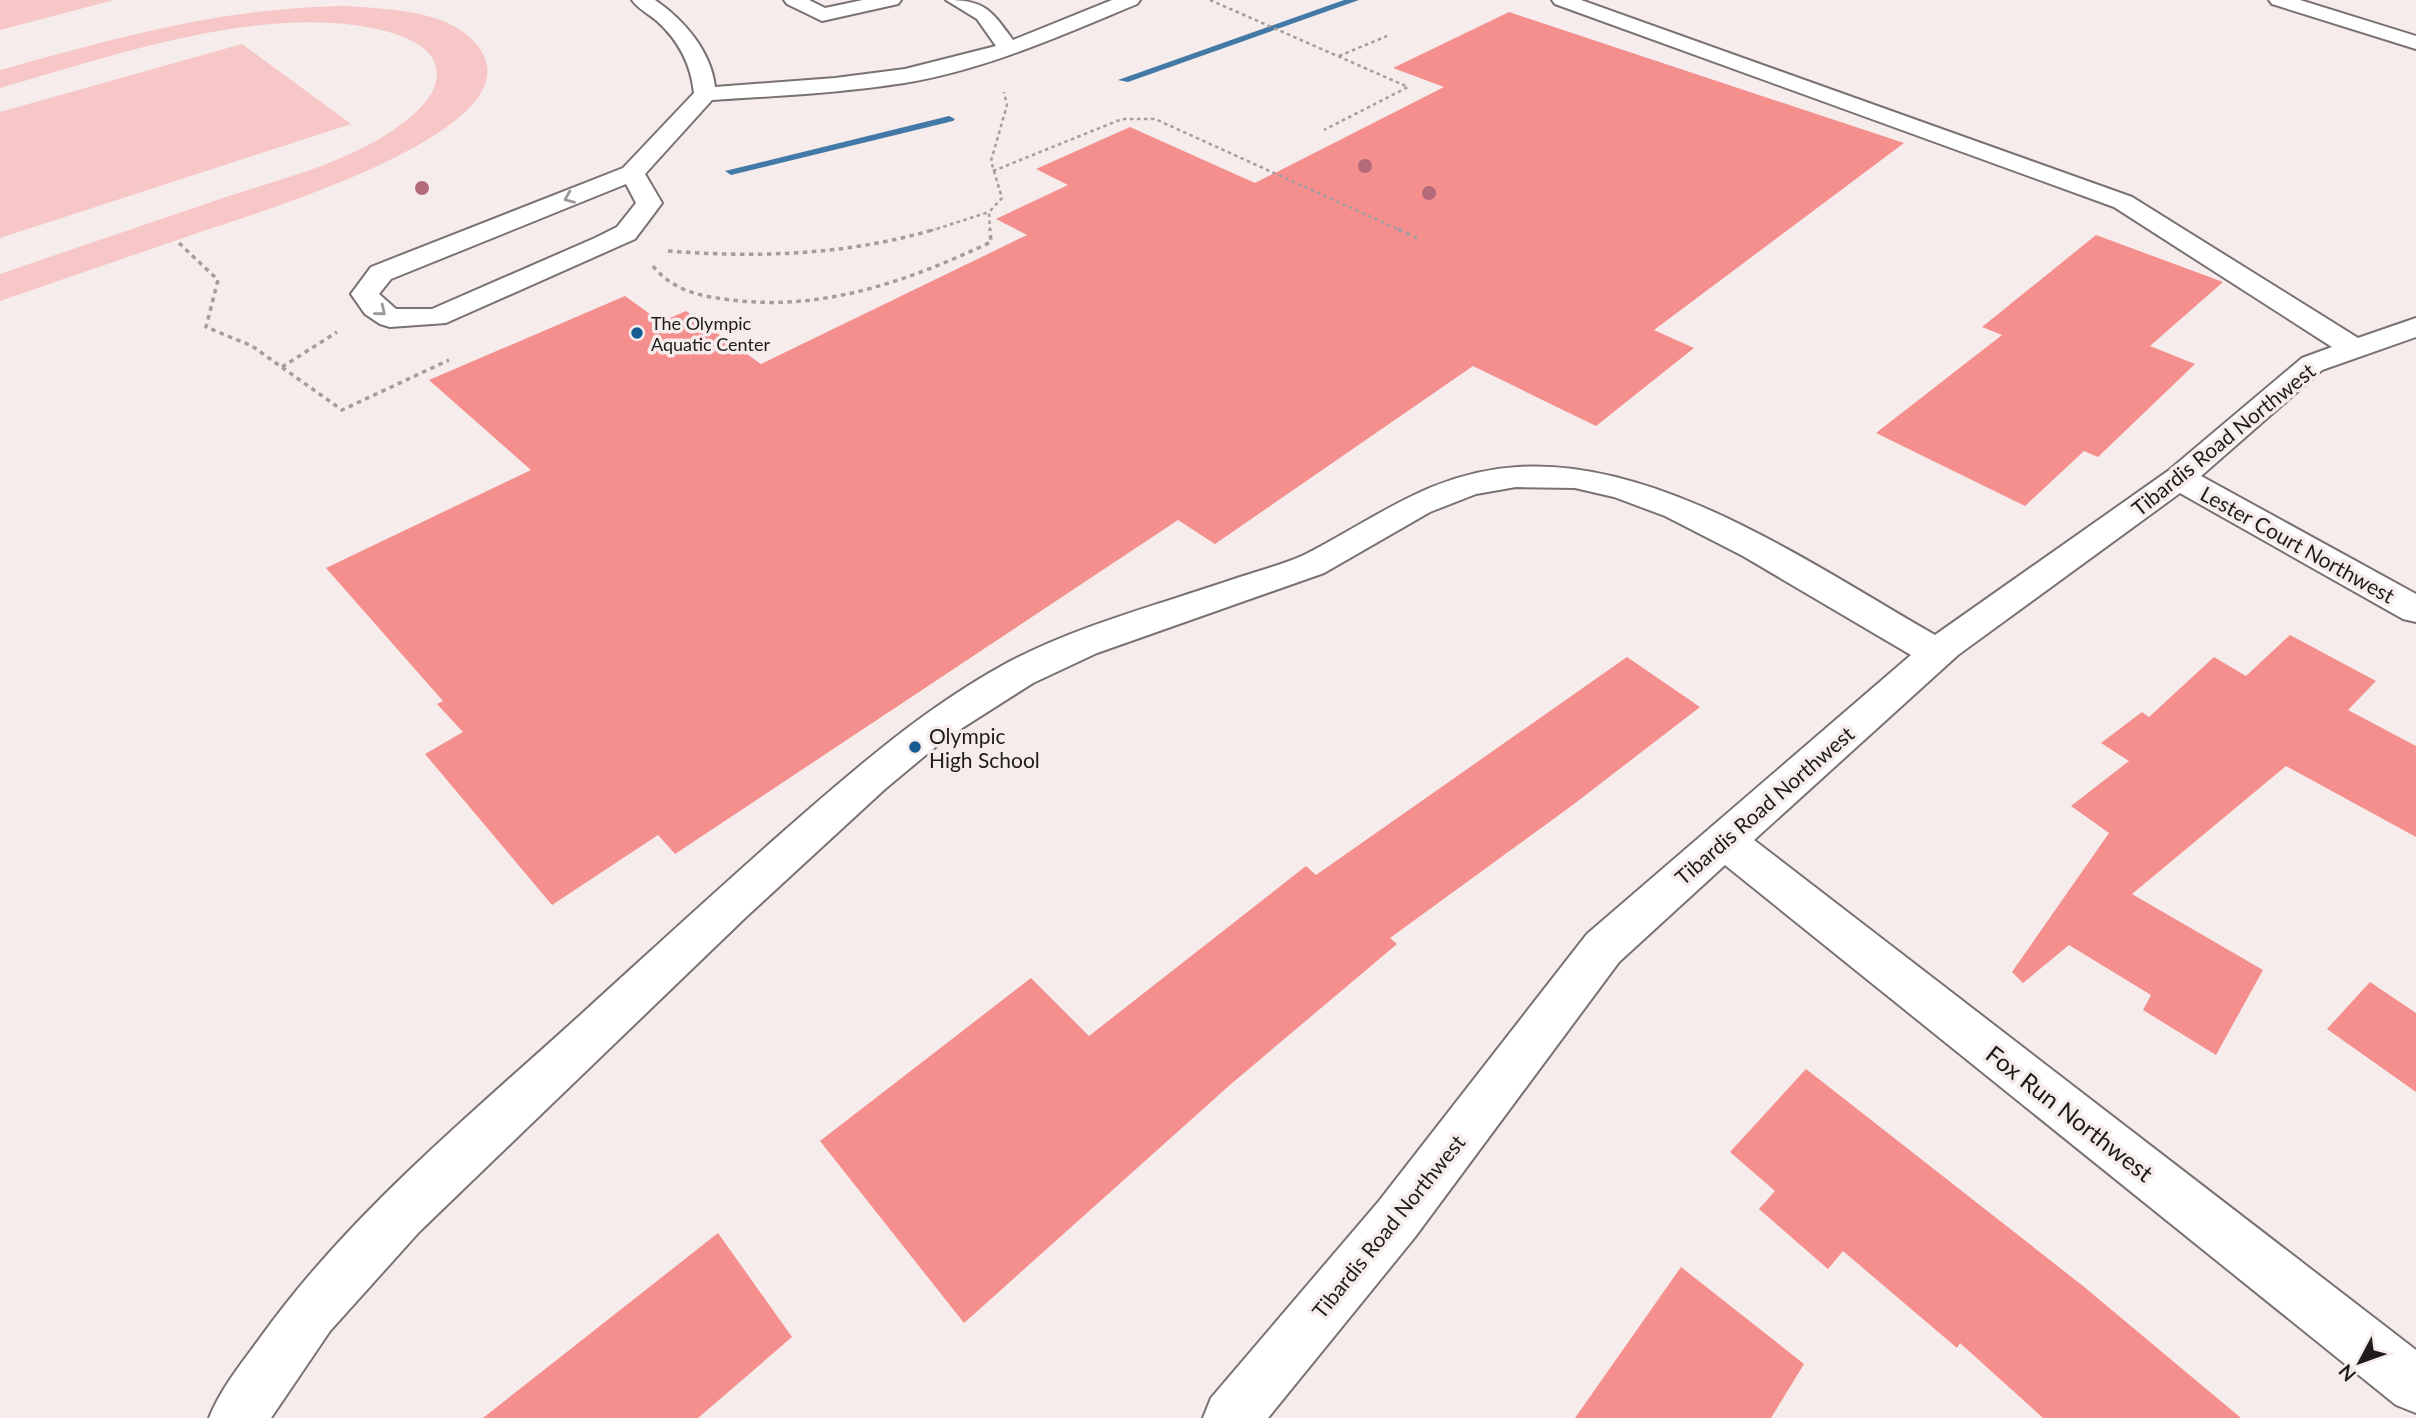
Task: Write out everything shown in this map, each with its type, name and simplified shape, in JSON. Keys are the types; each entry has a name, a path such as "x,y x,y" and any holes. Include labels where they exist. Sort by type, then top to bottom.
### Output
{"street":[{"path":"632,173 649,203 626,233 436,317 390,318 375,308 365,294 381,273 632,173 705,94 705,81 686,40 663,14 642,0"},
{"path":"794,0 822,15 891,0"},
{"path":"956,0 984,15 1009,49"},
{"path":"705,94 835,85 906,76 1009,49 1130,0"},
{"path":"1562,0 2123,202 2355,349"},
{"path":"2279,0 2416,43"},
{"name":"Tibardis Road Northwest","path":"1231,1418 1397,1219 1602,948 1937,653 2179,478 2312,364 2416,327"},
{"path":"237,1418 311,1312 401,1214 731,904 871,778 931,729 1020,673 1084,643 1312,565 1418,504 1469,485 1516,477 1575,478 1622,488 1676,508 1755,548 1937,653"},
{"name":"Lester Court Northwest","path":"2179,478 2416,610"},
{"name":"Fox Run Northwest","path":"1725,841 2416,1385"}],"path":[{"path":"1210,0 1408,87 1324,130"},
{"path":"1339,57 1387,36"},
{"path":"661,250 734,254 835,251 947,226 989,212 1002,198 991,161 1007,105 1002,82 983,56"},
{"path":"993,171 1122,119 1155,119 1417,238"},
{"path":"652,259 654,269 690,293 746,305 817,301 886,287 948,263 991,242 989,212"},
{"path":"282,367 375,308"}],"shaded area":[{"path":"0,0 114,0 0,30"},
{"path":"343,6 420,14 457,28 472,39 483,54 485,85 462,115 421,143 369,169 313,193 0,301 0,274 302,173 376,141 398,127 423,105 432,93 437,73 433,59 425,49 395,34 343,24 294,23 244,27 143,47 0,88 0,70 128,36 211,19 254,12"},
{"path":"242,44 351,124 0,238 0,112"}],"building":[{"path":"1509,12 1904,143 1654,330 1694,348 1596,426 1473,366 1215,544 1178,520 675,854 658,835 552,905 425,754 463,732 437,704 443,701 326,568 531,470 429,380 625,296 661,322 686,311 761,364 1027,235 996,219 1068,185 1036,169 1130,127 1255,183 1444,87 1393,68"},
{"path":"2096,235 2223,282 2150,346 2195,364 2098,457 2084,451 2025,506 1876,433 2002,335 1982,327"},
{"path":"2290,635 2376,681 2348,710 2416,746 2416,837 2286,766 2132,894 2263,970 2216,1055 2143,1010 2151,995 2069,945 2023,983 2012,972 2109,833 2071,806 2129,761 2101,743 2142,712 2149,717 2214,657 2246,676"},
{"path":"1627,657 1700,707 1574,804 1390,938 1397,944 1231,1084 964,1323 820,1141 1031,978 1089,1036 1306,866 1316,875"},
{"path":"2370,982 2416,1013 2416,1092 2327,1029"},
{"path":"1806,1069 2083,1286 2241,1418 2043,1418 1960,1343 1957,1348 1843,1251 1828,1269 1759,1209 1775,1191 1730,1152"},
{"path":"718,1233 792,1337 698,1418 483,1418"},
{"path":"1681,1267 1804,1364 1771,1418 1575,1418"}],"waterway":[{"path":"1124,80 1354,0"},
{"path":"731,171 949,119"}],"place":[{"name":"The Olympic Aquatic Center","path":"637,333"},
{"name":"Olympic High School","path":"915,747"}]}
